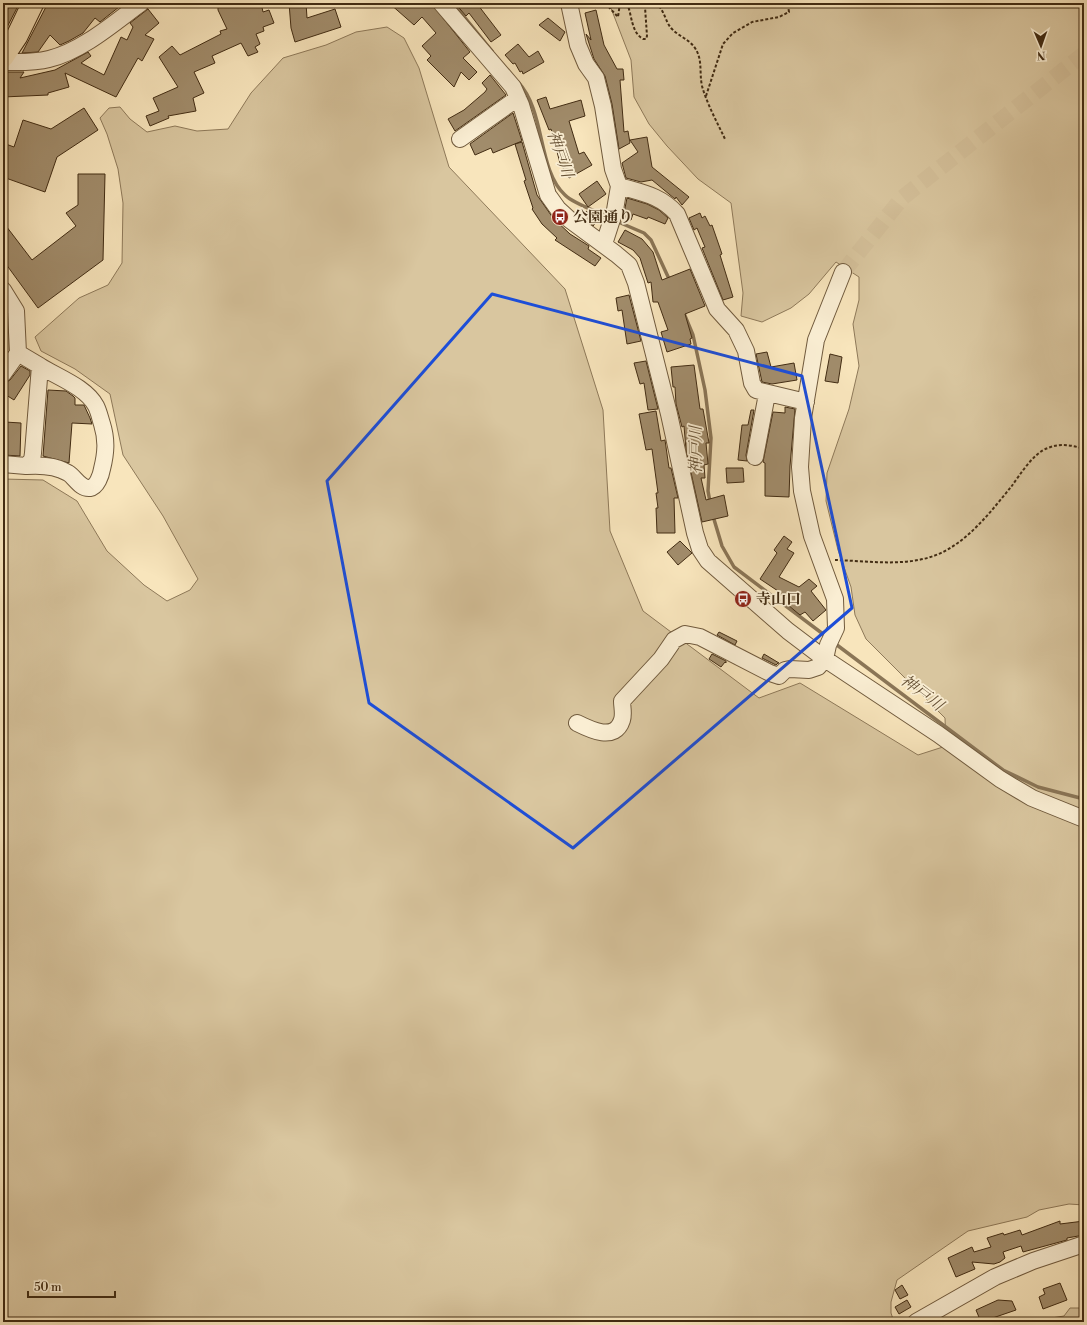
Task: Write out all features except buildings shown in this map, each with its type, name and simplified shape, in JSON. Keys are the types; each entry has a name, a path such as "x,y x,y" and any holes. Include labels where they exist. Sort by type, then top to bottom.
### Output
{"main road":[{"path":"3,57 17,36 33,3"}],"street":[{"path":"3,62 30,62 65,54 117,23 141,3"},
{"path":"441,3 497,67 513,88 518,98 548,195 558,209 570,220 604,244 628,265 636,283 669,414 681,479 700,549 708,561 788,631 825,659 938,734 1000,779 1032,798 1084,819"},
{"path":"569,3 578,45 598,85 603,106 613,169 618,186 615,210 604,244"},
{"path":"460,139 518,98"},
{"path":"618,186 658,198 677,214 717,309 736,330 746,351 753,386 756,390 767,394 806,402"},
{"path":"577,723 592,731 606,734 617,729 622,719 622,701 661,659 674,640 685,634 700,637 770,673 779,676 785,670 790,669 810,670 818,667 825,659 828,645 836,628 837,614 835,599 812,536 802,491 800,467 806,402 816,340 843,272"},
{"path":"3,292 16,311 18,353 3,374"},
{"path":"3,464 26,466 41,465 56,468 69,473 83,486 92,488 96,484 101,473 106,452 103,428 96,406 77,388 18,353"},
{"path":"26,466 32,460 34,453 40,366"},
{"path":"755,457 767,394"},
{"path":"920,1321 995,1277 1033,1261 1084,1244"}],"path":[{"path":"604,3 618,17 620,3"},
{"path":"627,3 635,31 638,36 646,39 645,7 648,3 651,3"},
{"path":"655,3 660,6 672,29 691,42 696,49 700,59 700,74 706,96 725,140"},
{"path":"706,96 723,44 733,33 752,22 779,17 789,12 788,6 785,3"},
{"path":"820,560 893,563 919,559 943,552 970,533 995,506 1028,463 1047,448 1064,444 1084,448"}],"highlighted area":[{"path":"492,294 802,376 852,608 573,848 369,703 327,481"}],"shaded area":[{"path":"609,3 1084,3 1084,1205 1069,1204 1039,1210 1027,1217 968,1231 897,1280 891,1302 891,1313 894,1322 3,1322 3,479 43,480 77,501 107,551 144,585 167,601 190,590 198,579 163,516 123,455 110,394 75,369 41,351 35,337 79,298 108,285 122,263 123,203 118,169 107,134 100,118 109,108 120,107 130,119 147,132 175,126 197,131 228,129 251,93 283,58 326,45 356,32 387,27 404,38 419,68 449,167 565,289 603,410 610,531 643,611 759,698 800,683 918,755 946,746 945,718 866,639 855,615 851,587 838,550 826,501 827,473 849,409 859,366 853,324 859,300 859,277 836,262 809,294 791,308 762,322 741,316 743,293 731,203 698,179 649,124 634,97 631,60"},
{"path":"1070,1308 1080,1308 1080,1322 1046,1322 1045,1319 1064,1316"}],"waterway":[{"name":"神戸川","path":"453,3 492,51"},
{"name":"神戸川","path":"518,82 527,94 533,109 545,156 556,184 569,198 609,217"},
{"name":"神戸川","path":"616,221 644,233 651,240 670,281"},
{"name":"神戸川","path":"683,311 693,335 705,390 711,438 708,491 710,502"},
{"name":"神戸川","path":"713,516 722,546 734,567 827,637"},
{"name":"神戸川","path":"833,642 1003,770 1038,787 1084,799"}],"tunnel":[{"path":"843,272 902,198 1084,54"}],"place":[{"name":"公園通り","path":"560,217"},
{"name":"寺山口","path":"743,599"}]}
